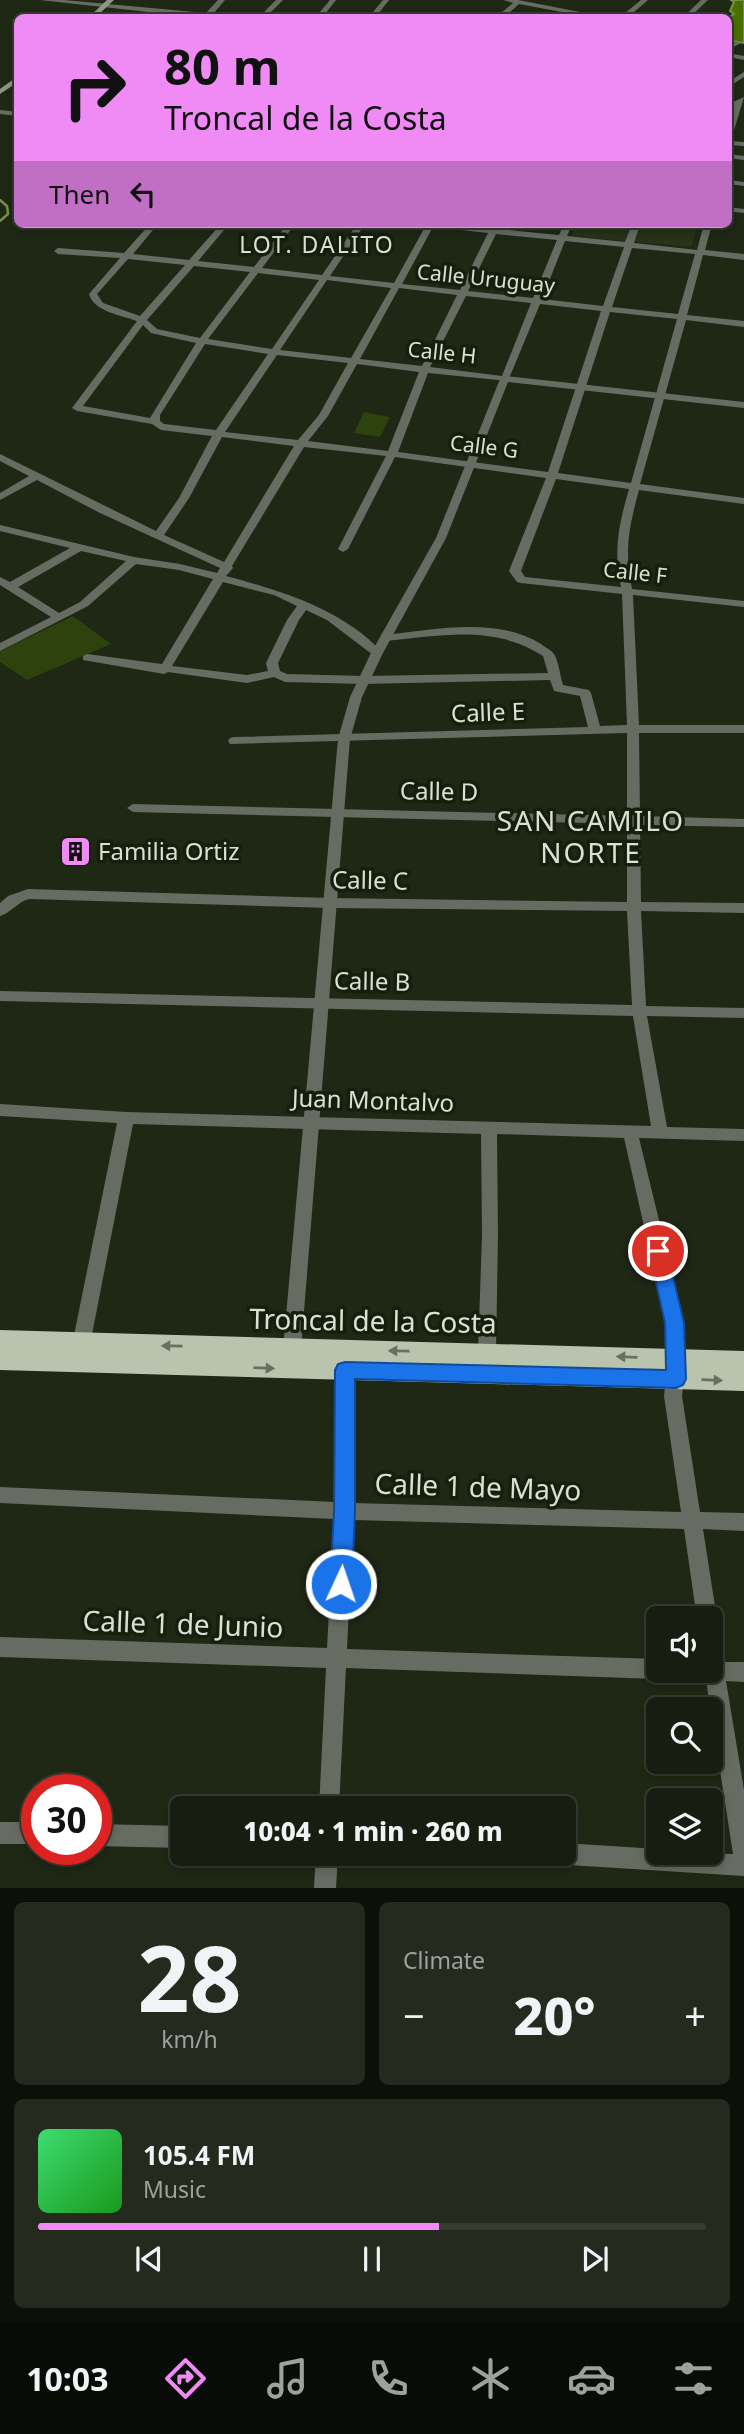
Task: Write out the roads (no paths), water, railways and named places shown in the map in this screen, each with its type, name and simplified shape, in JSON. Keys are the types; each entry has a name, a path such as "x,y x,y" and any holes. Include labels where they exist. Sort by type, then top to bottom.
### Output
{"highway":[{"name":"Troncal de la Costa","path":"0,1340 79,1353 345,1370 676,1369 744,1361"},
{"name":"Troncal de la Costa","path":"0,1360 79,1353 292,1349 487,1353 676,1369 744,1381"}],"main road":[{"path":"0,92 14,81"}],"street":[{"path":"43,0 108,3 186,14"},
{"path":"153,14 168,0"},
{"path":"208,14 222,0"},
{"path":"265,14 280,0"},
{"path":"321,14 333,0"},
{"path":"375,14 386,0"},
{"path":"506,0 585,14"},
{"path":"627,14 645,0"},
{"path":"691,0 704,1"},
{"path":"503,14 519,1"},
{"path":"689,14 704,1"},
{"path":"563,14 575,5"},
{"path":"732,46 738,43"},
{"path":"732,121 737,102 744,99"},
{"path":"129,256 151,228"},
{"path":"142,320 222,228"},
{"path":"155,422 155,415 202,341 288,228"},
{"path":"159,534 184,498 219,433 358,228"},
{"path":"164,670 225,573 301,443 323,416 427,228"},
{"path":"344,549 392,454 424,371 496,228 562,239 744,257"},
{"path":"292,1349 344,739 356,697 377,653 441,538 566,228"},
{"path":"552,475 579,387 635,228"},
{"path":"660,1132 639,1010 635,906 636,819 627,592 622,566 623,528 707,228"},
{"name":"Calle Uruguay","path":"58,251 129,256 744,324"},
{"name":"Calle H","path":"129,256 122,259 93,294 100,305 142,320 160,333 276,352 424,371 744,405"},
{"name":"Calle G","path":"142,320 78,408 155,422 161,426 744,501"},
{"path":"0,457 104,511 159,534 225,573 278,593 336,621 377,653"},
{"name":"Calle F","path":"552,475 515,571 521,580 744,604"},
{"path":"0,497 37,476"},
{"path":"0,528 134,560 225,573"},
{"path":"5,584 80,547"},
{"path":"0,648 84,604 134,560"},
{"path":"5,584 61,618"},
{"path":"275,673 272,663 293,620 304,605"},
{"path":"385,638 500,632 527,640 547,653 558,688 585,693 595,731"},
{"path":"87,658 247,679 275,673 291,679 364,680 554,676"},
{"path":"743,729 744,714"},
{"name":"Calle E","path":"234,741 633,729 743,729"},
{"name":"Calle D","path":"133,808 744,823"},
{"name":"Calle C","path":"0,911 13,899 28,894 330,903 744,908"},
{"name":"Calle B","path":"0,996 744,1013"},
{"name":"Juan Montalvo","path":"0,1110 126,1118 744,1135"},
{"path":"79,1353 126,1118"},
{"path":"487,1353 489,1127"},
{"path":"630,1131 675,1323 676,1369 673,1396 705,1606"},
{"path":"330,1796 344,1511 345,1370"},
{"name":"Calle 1 de Mayo","path":"0,1495 344,1511 744,1522"},
{"name":"Calle 1 de Junio","path":"0,1647 646,1670"},
{"path":"723,1671 744,1672"},
{"path":"712,1683 744,1855"},
{"path":"0,1833 21,1833"},
{"path":"112,1835 170,1837"},
{"path":"576,1854 744,1865"},
{"path":"325,1888 326,1866"}],"waterway":[{"path":"0,200 7,206 8,214 0,221"}],"place":[{"name":"Familia Ortiz","path":"75,852"}],"district":[{"name":"LOT. DALITO","path":"317,245"},
{"name":"SAN CAMILO NORTE","path":"591,837"}]}
